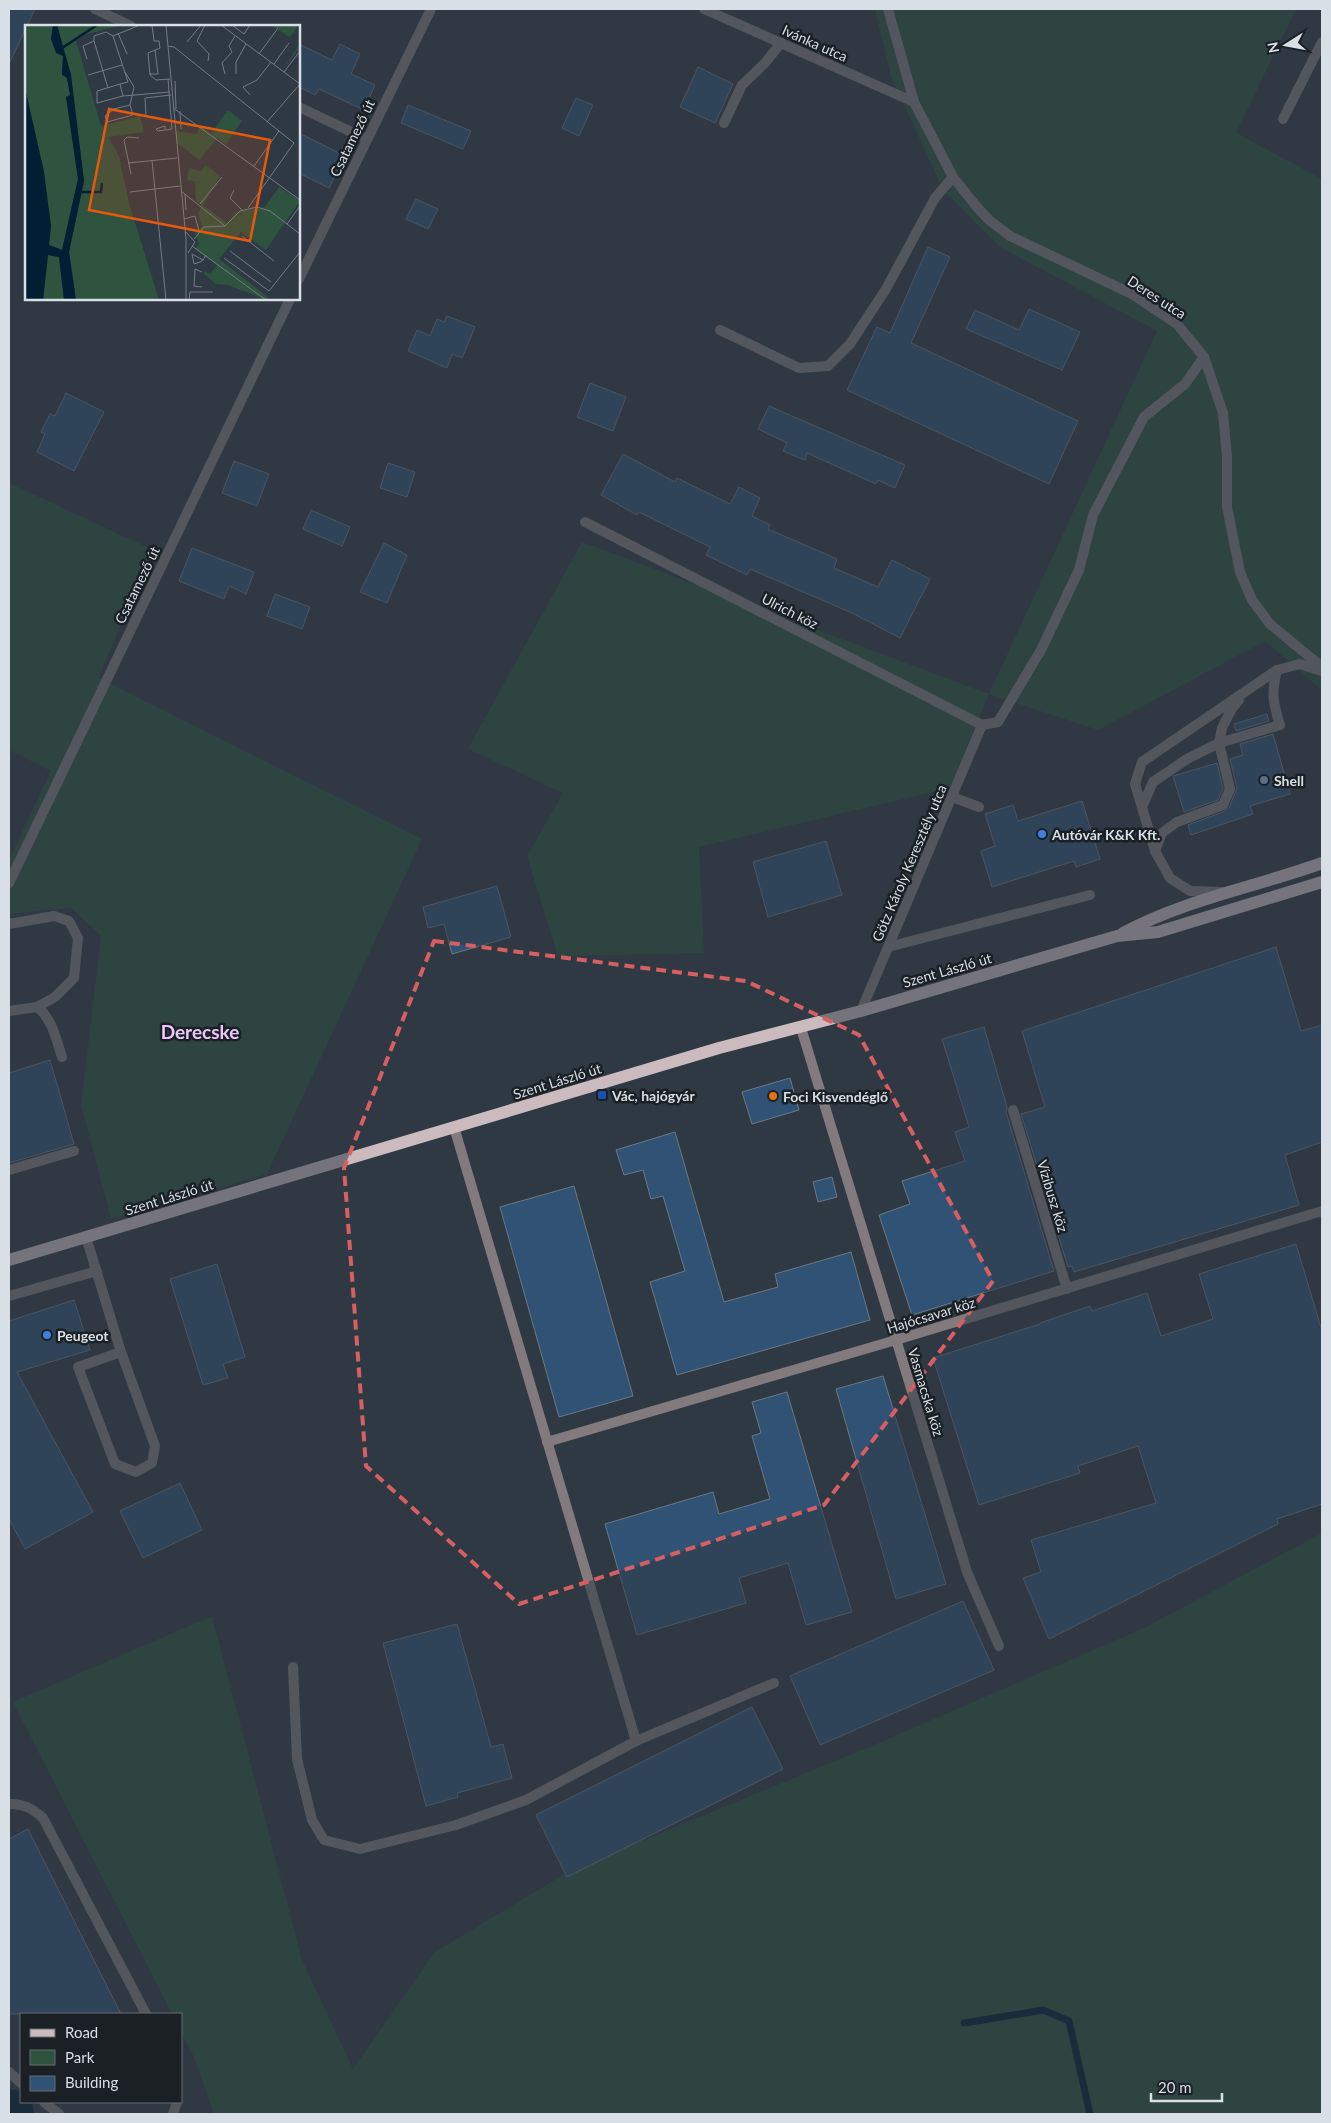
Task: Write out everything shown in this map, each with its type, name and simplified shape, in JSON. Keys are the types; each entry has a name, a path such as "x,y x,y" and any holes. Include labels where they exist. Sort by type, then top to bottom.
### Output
{"main road":[{"path":"1117,936 1143,922 1223,892 1322,863"},
{"path":"1117,936 1158,932 1322,882"},
{"name":"Szent László út","path":"9,1260 719,1048 801,1028 1117,936"}],"street":[{"path":"95,9 129,25"},
{"name":"Csatamező út","path":"300,278 431,9"},
{"name":"Ivánka utca","path":"704,9 914,102"},
{"name":"Deres utca","path":"888,9 914,102 953,177 989,220 1010,236 1132,294 1177,324 1204,358 1222,413 1227,457 1227,507 1240,572 1252,600 1270,624 1322,667"},
{"path":"1283,119 1322,42"},
{"path":"724,123 742,85 765,63 781,43"},
{"path":"300,107 366,139"},
{"path":"720,330 799,368 828,366 850,344 886,288 935,198 953,177"},
{"name":"Csatamező út","path":"9,883 290,300"},
{"path":"982,725 998,722 1041,650 1079,570 1093,515 1144,417 1185,384 1204,358"},
{"name":"Ulrich köz","path":"585,522 982,725"},
{"path":"1223,892 1190,890 1170,878 1155,851 1135,784 1142,762 1277,670 1300,664 1322,671"},
{"path":"1142,807 1153,782 1187,760 1219,743 1280,724 1273,700 1273,685 1277,670"},
{"path":"1155,851 1162,834 1177,822 1223,805 1230,789 1219,743 1222,728 1231,710 1246,691"},
{"name":"Götz Károly Keresztély utca","path":"861,1011 982,725"},
{"path":"952,797 979,807"},
{"path":"888,947 1090,895"},
{"path":"9,924 54,916 69,921 78,938 74,978 55,997 37,1007 9,1011"},
{"path":"37,1007 44,1012 62,1057"},
{"name":"Vasmacska köz","path":"801,1028 967,1572 999,1646"},
{"name":"Vízibusz köz","path":"1013,1110 1067,1289"},
{"path":"454,1127 636,1741"},
{"path":"9,1170 74,1151"},
{"name":"Hajócsavar köz","path":"547,1442 896,1340 1322,1211"},
{"path":"86,1237 121,1352 155,1446 152,1463 136,1472 115,1464 78,1367 121,1352"},
{"path":"9,1296 97,1271"},
{"path":"293,1667 297,1759 312,1820 324,1840 360,1849 456,1825 526,1800 636,1741 774,1683"},
{"path":"9,1804 31,1808 43,1818 145,2013"},
{"path":"9,2072 20,2082"},
{"path":"45,2103 58,2114"}],"highlighted area":[{"path":"434,941 746,981 859,1035 993,1281 824,1505 519,1604 366,1466 344,1168"}],"green space":[{"path":"875,9 1296,9 1236,133 1322,179 1322,690 1265,641 1098,730 989,694 1157,331 1000,247 944,191 891,77"},
{"path":"9,483 153,550 98,678 422,839 267,1174 111,1219 81,1105 101,936 71,908 9,914 9,860 51,771 9,750"},
{"path":"582,542 989,694 950,788 699,847 704,953 558,956 527,856 563,793 468,749"},
{"path":"1322,1533 1322,2114 214,2114 194,2057 182,2034 182,2013 171,2013 13,1702 212,1616 302,1960 353,2069 434,1953 573,1869 874,1745 1144,1628"}],"water":[{"path":"9,2089 20,2091 20,2103 32,2103 34,2114 9,2114"}],"building":[{"path":"9,9 35,9 27,25 25,25 25,30 9,64"},
{"path":"300,44 332,60 340,44 360,54 351,74 375,85 364,110 319,89 315,95 300,88"},
{"path":"698,67 733,84 715,123 680,107"},
{"path":"576,98 593,105 579,136 562,128"},
{"path":"408,105 471,131 463,149 401,123"},
{"path":"300,134 345,156 329,188 300,174"},
{"path":"416,199 438,209 428,229 406,219"},
{"path":"928,247 950,257 911,343 1078,421 1049,484 847,390 877,327 890,333"},
{"path":"1029,309 1080,332 1062,370 966,329 975,310 1019,330"},
{"path":"447,316 475,327 462,358 452,354 447,368 408,351 417,330 430,336 437,319 444,322"},
{"path":"590,383 626,397 613,431 577,417"},
{"path":"66,393 104,412 74,471 37,452 45,434 41,432 50,414 55,416"},
{"path":"769,406 905,465 895,488 878,480 876,484 807,453 805,460 783,451 787,443 758,429"},
{"path":"623,454 675,482 677,478 730,504 739,487 760,498 752,516 770,525 768,529 837,559 834,568 878,587 892,560 930,579 900,638 852,613 750,569 747,575 706,555 710,547 639,512 637,515 601,495"},
{"path":"234,461 269,474 257,506 222,493"},
{"path":"388,463 415,472 407,497 380,488"},
{"path":"311,510 350,527 342,546 303,529"},
{"path":"384,543 407,555 387,603 360,592"},
{"path":"192,548 254,572 246,594 229,586 224,599 179,581"},
{"path":"275,594 310,607 302,629 267,616"},
{"path":"1267,714 1269,721 1236,731 1234,724"},
{"path":"1273,734 1290,794 1250,806 1253,814 1191,835 1188,825 1229,808 1237,788 1230,759 1243,755 1240,744"},
{"path":"1217,763 1223,788 1218,800 1184,812 1173,776"},
{"name":"Autóvár K&K Kft.","path":"1082,801 1100,859 1076,867 1074,861 992,887 981,851 995,846 985,814 1013,805 1018,821"},
{"path":"826,841 842,895 768,917 753,862"},
{"path":"497,886 511,937 452,954 444,924 428,928 423,907"},
{"path":"1276,947 1301,1031 1322,1025 1322,1142 1285,1155 1299,1205 1074,1272 1072,1266 1068,1267 1021,1114 1045,1107 1022,1031"},
{"path":"984,1027 1007,1107 1006,1112 1054,1271 912,1315 879,1215 910,1204 902,1181 965,1161 955,1132 969,1127 942,1039"},
{"path":"50,1060 74,1144 9,1163 9,1073"},
{"path":"790,1078 799,1110 752,1124 742,1092"},
{"path":"675,1132 724,1302 778,1287 775,1274 851,1252 870,1320 677,1375 650,1282 685,1271 663,1196 651,1199 643,1170 624,1175 616,1150"},
{"path":"832,1177 837,1197 818,1202 813,1182"},
{"path":"574,1186 633,1396 559,1417 500,1207"},
{"path":"1296,1244 1322,1331 1322,1504 1277,1519 1278,1524 1049,1639 1023,1578 1041,1572 1031,1540 1156,1503 1138,1446 1078,1466 1080,1473 979,1505 933,1358 1090,1306 1092,1311 1147,1293 1161,1336 1213,1319 1199,1274"},
{"path":"217,1264 245,1357 223,1364 228,1378 203,1385 170,1279"},
{"path":"74,1300 90,1350 17,1372 93,1512 25,1549 9,1519 9,1321"},
{"path":"883,1376 946,1584 896,1599 836,1389"},
{"path":"787,1392 852,1612 806,1625 788,1563 739,1578 746,1603 637,1635 605,1524 713,1492 719,1514 770,1499 752,1436 761,1433 752,1402"},
{"path":"180,1483 202,1530 143,1558 120,1511"},
{"path":"963,1601 994,1670 820,1745 790,1676"},
{"path":"457,1624 491,1747 503,1744 512,1778 457,1793 458,1797 426,1806 383,1643"},
{"path":"752,1707 783,1769 567,1877 536,1815"},
{"path":"28,1829 120,2013 9,2014 9,1839"}],"waterway":[{"path":"964,2023 1043,2010 1069,2021 1090,2114"}],"place":[{"name":"Shell","path":"1264,780"},
{"name":"Autóvár K&K Kft.","path":"1042,834"},
{"name":"Vác, hajógyár","path":"602,1095"},
{"name":"Foci Kisvendéglő","path":"773,1096"},
{"name":"Peugeot","path":"47,1335"}],"district":[{"name":"Derecske","path":"200,1031"}]}
